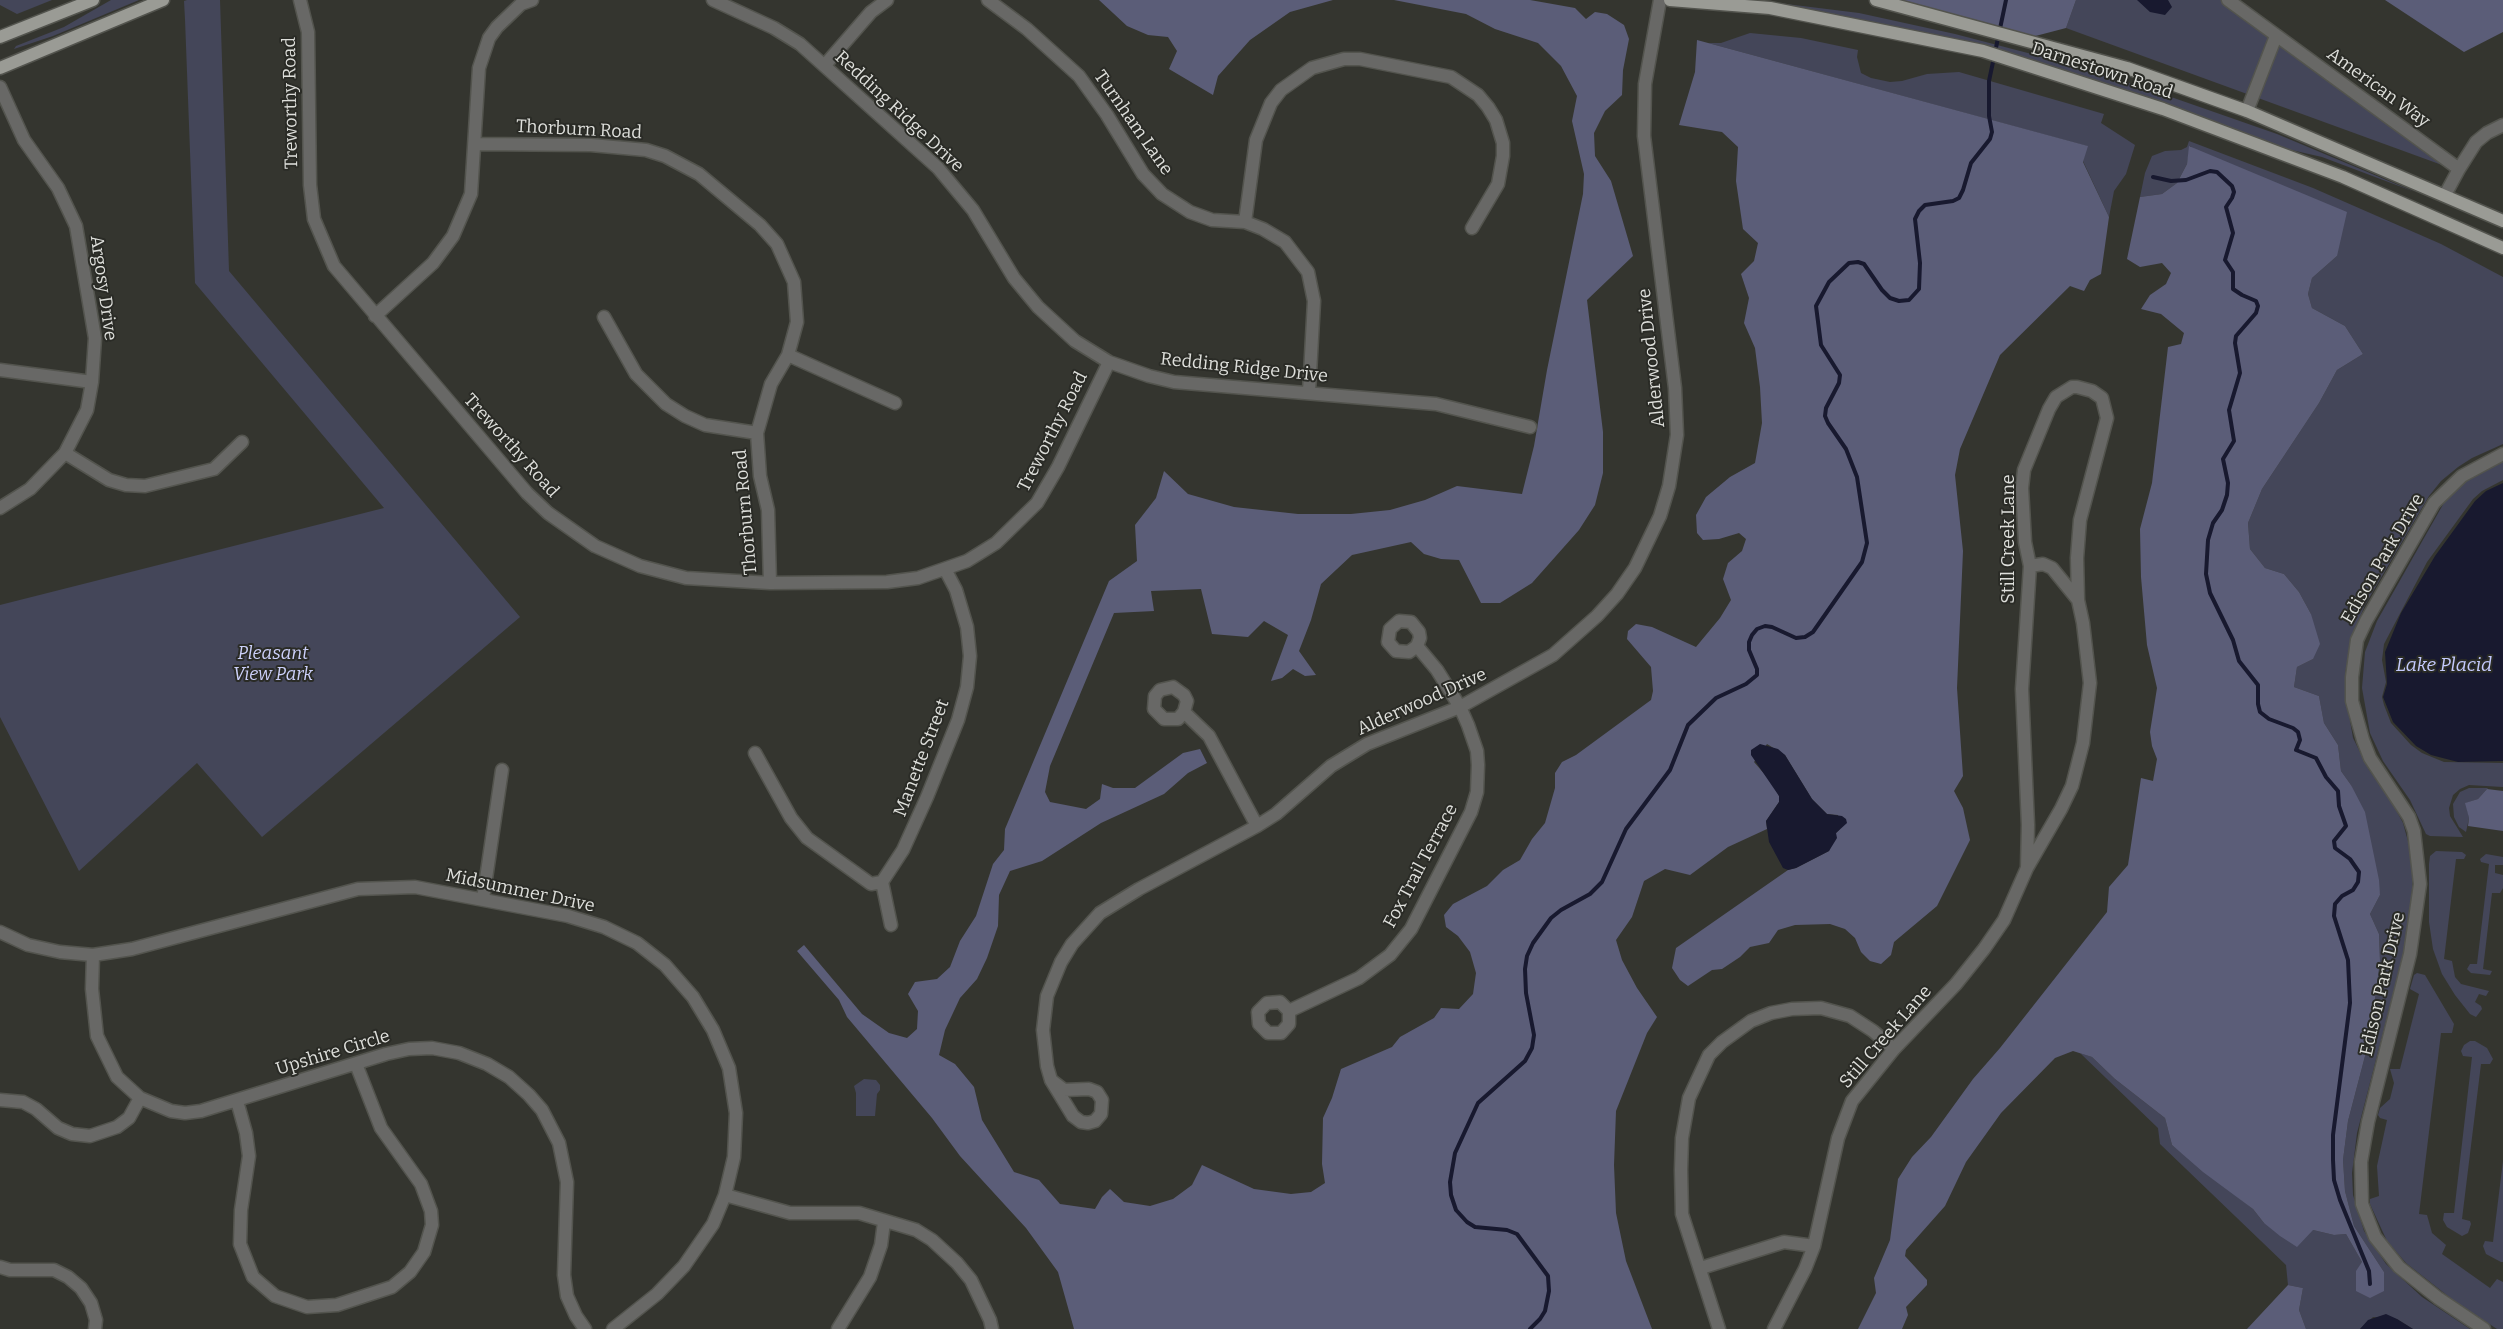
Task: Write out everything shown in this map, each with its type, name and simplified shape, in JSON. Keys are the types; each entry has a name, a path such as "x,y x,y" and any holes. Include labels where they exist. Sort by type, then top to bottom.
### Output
{"main road":[{"path":"0,37 93,0"},
{"path":"0,68 163,0"},
{"name":"Darnestown Road","path":"1670,0 1770,8 1983,51 2004,57 2163,109 2342,177 2503,248"},
{"name":"Darnestown Road","path":"1876,0 2127,68 2247,112 2503,221"}],"street":[{"name":"Treworthy Road","path":"300,0 308,32 310,185 314,219 334,266 527,493 548,513 595,546 640,566 686,578 770,583 887,582 918,578 945,569 967,560 996,543 1037,503 1058,468 1109,362"},
{"path":"375,316 433,262 453,236 471,194 476,144 478,68 489,38 497,27 521,4 532,0"},
{"name":"Redding Ridge Drive","path":"713,0 774,28 800,44 938,168 973,210 1014,278 1038,306 1075,340 1109,362 1149,376 1174,382 1436,404 1530,427"},
{"path":"825,65 871,12 887,0"},
{"name":"Turnham Lane","path":"988,0 1027,30 1078,76 1107,115 1143,174 1162,194 1190,212 1212,220 1245,222 1263,229 1285,242 1308,272 1314,301 1309,392"},
{"name":"Alderwood Drive","path":"1051,1080 1044,1048 1043,1030 1048,996 1061,962 1086,926 1116,901 1276,814 1331,766 1349,754 1384,736 1460,707 1554,655 1597,616 1617,594 1639,560 1660,516 1669,486 1675,455 1677,409 1644,136 1643,108 1645,84 1660,0"},
{"name":"American Way","path":"2228,0 2459,169"},
{"path":"2247,112 2276,36"},
{"path":"1245,222 1256,140 1271,103 1281,90 1312,68 1344,59 1360,59 1451,77 1478,95 1488,106 1496,120 1503,143 1504,156 1498,184 1472,228"},
{"name":"Argosy Drive","path":"0,87 24,140 58,188 76,226 95,338 92,382 87,410 65,453 30,490 0,508"},
{"path":"2445,195 2476,142 2487,133 2503,125"},
{"name":"Thorburn Road","path":"476,144 591,145 646,150 665,156 699,174 760,226 777,244 794,282 798,309 797,322 788,355 771,384 757,433 760,476 768,510 770,583"},
{"path":"604,317 636,374 666,404 684,416 705,425 757,433"},
{"path":"788,355 894,403"},
{"path":"0,370 92,382"},
{"name":"Still Creek Lane","path":"1774,1329 1805,1269 1814,1246 1844,1118 1852,1101 1894,1049 1956,984 1984,949 2004,920 2027,868 2065,802 2084,743 2090,683 2083,622 2078,600 2077,558 2080,520 2107,418 2102,398 2086,388 2072,387 2056,397 2024,470 2023,511 2030,566 2022,689 2028,825 2027,868"},
{"path":"65,453 109,480 126,485 144,486 214,469 242,442"},
{"name":"Edison Park Drive","path":"2484,1329 2438,1298 2399,1267 2375,1237 2362,1204 2360,1184 2361,1162 2366,1130 2410,954 2420,884 2414,831 2409,817 2370,758 2362,740 2352,701 2352,677 2357,640 2434,503 2462,476 2503,454"},
{"path":"2030,566 2043,564 2052,568 2078,600"},
{"name":"Manette Street","path":"882,882 903,850 927,797 958,720 967,687 970,656 967,627 956,590 945,569"},
{"name":"Fox Trail Terrace","path":"1289,1011 1376,968 1390,955 1411,929 1471,812 1477,792 1477,751 1460,707 1437,670 1417,646"},
{"path":"1184,712 1209,736 1257,826"},
{"path":"755,754 791,818 807,838 871,884 882,882 891,925"},
{"path":"483,900 502,770"},
{"name":"Midsummer Drive","path":"0,932 28,944 60,952 93,955 132,948 358,889 415,887 568,916 604,927 636,943 665,965 693,997 713,1030 729,1068 736,1113 734,1158 725,1195 713,1224 684,1266 656,1294 613,1329"},
{"name":"Upshire Circle","path":"93,955 92,989 97,1036 117,1077 140,1098 171,1111 185,1113 238,1101 386,1054 409,1049 432,1048 450,1051 487,1064 509,1077 529,1095 550,1125 564,1161 567,1182 564,1275 568,1296 576,1316 585,1329"},
{"path":"1719,1329 1701,1268 1682,1214 1682,1138 1689,1098 1709,1055 1722,1042 1751,1021 1792,1008 1822,1008 1850,1016 1873,1031 1894,1049"},
{"path":"238,1101 246,1133 249,1156 240,1244 253,1277 275,1296 307,1308 337,1305 392,1287 410,1272 424,1252 432,1224 431,1211 422,1184 380,1128 356,1064"},
{"path":"0,1100 23,1102 36,1109 58,1128 72,1134 90,1136 117,1127 129,1118 140,1098"},
{"path":"725,1195 790,1213 860,1213 884,1222 916,1230 932,1240 957,1263 971,1280 990,1320 992,1329"},
{"path":"838,1329 870,1277 881,1246 884,1222"},
{"path":"1701,1268 1784,1242 1814,1246"},
{"path":"0,1267 10,1270 54,1270 68,1277 81,1288 91,1303 96,1320 95,1329"}],"green space":[{"path":"0,0 52,0 17,14 0,5"},
{"path":"111,0 139,0 53,36 14,49 16,46 64,27"},
{"name":"Pleasant View Park","path":"220,0 229,271 520,617 262,837 197,763 79,871 0,717 0,605 384,508 195,283 184,1"},
{"path":"1730,0 1754,0 1859,13 1955,34 2066,63 2151,90 2277,134 2415,192 2322,157 2287,149 2182,111 2078,78"},
{"path":"2076,0 2221,0 2442,165 2066,28"},
{"path":"1750,33 1801,38 1858,50 1857,57 1861,73 1871,78 1890,82 1902,81 1927,74 1959,72 2104,114 2101,123 2135,145 2126,174 2114,191 2109,217 2083,161 2087,146 1708,43 1721,43"},
{"path":"2189,141 2313,188 2441,244 2503,277 2503,444 2472,458 2458,467 2441,481 2429,496 2365,605 2355,629 2345,673 2345,692 2353,738 2369,770 2390,799 2403,823 2412,856 2413,877 2410,913 2403,955 2357,1133 2352,1173 2353,1195 2364,1231 2386,1264 2422,1297 2470,1329 2413,1329 2397,1319 2373,1317 2360,1329 2306,1329 2299,1310 2303,1288 2288,1285 2286,1265 2160,1144 2158,1128 2080,1053 2092,1057 2115,1079 2165,1118 2172,1145 2253,1209 2264,1223 2334,1235 2346,1234 2362,1262 2384,1272 2354,1226 2345,1191 2343,1160 2348,1121 2370,1037 2380,961 2379,934 2370,914 2380,895 2351,785 2341,771 2338,745 2324,723 2319,696 2294,687 2297,667 2313,659 2311,614 2299,592 2284,574 2265,568 2250,549 2248,523 2262,489 2319,403 2337,370 2363,354 2345,326 2312,308 2308,294 2312,278 2337,256 2190,146 2187,164 2177,183 2162,194 2140,197 2145,173 2152,156 2165,151 2181,150 2187,147"},
{"path":"2503,461 2503,480 2482,491 2473,499 2427,562 2384,644 2382,660 2386,682 2382,697 2384,705 2391,723 2411,745 2422,753 2444,762 2503,763 2503,787 2469,785 2453,795 2449,808 2450,816 2463,837 2430,836 2426,834 2410,800 2383,761 2370,733 2362,688 2365,652 2377,621 2445,501 2457,486 2472,475"},
{"path":"2469,788 2488,788 2478,799 2466,803 2469,818 2466,832 2459,827 2454,817 2453,804 2460,792"},
{"path":"2436,851 2462,852 2466,855 2464,859 2456,859 2444,959 2452,961 2455,977 2461,984 2489,991 2486,996 2479,994 2475,1002 2482,1009 2476,1017 2470,1014 2455,995 2442,974 2433,949 2429,922 2429,864 2430,856"},
{"path":"2486,854 2503,857 2503,865 2495,865 2495,873 2503,875 2503,888 2500,893 2492,893 2483,969 2492,971 2490,975 2471,973 2467,969 2470,964 2477,964 2489,864 2481,862 2480,859"},
{"path":"2417,973 2425,975 2454,1024 2452,1033 2441,1033 2419,1214 2427,1215 2432,1233 2446,1245 2442,1254 2490,1288 2497,1279 2503,1282 2503,1329 2497,1329 2453,1300 2406,1263 2387,1241 2370,1204 2370,1199 2379,1196 2377,1166 2387,1120 2380,1118 2378,1115 2380,1108 2390,1099 2394,1083 2390,1069 2400,1069 2419,994 2410,989 2414,975"},
{"path":"2470,1041 2475,1041 2487,1048 2493,1059 2490,1064 2481,1064 2462,1219 2470,1221 2471,1224 2468,1233 2462,1236 2447,1227 2443,1220 2444,1213 2454,1213 2472,1057 2463,1056 2461,1051 2464,1045"},
{"path":"864,1079 876,1080 880,1085 880,1090 877,1094 875,1116 856,1116 856,1093 854,1086"},
{"path":"2503,1161 2503,1262 2501,1262 2486,1254 2483,1246 2485,1241 2493,1242"}],"shaded area":[{"path":"1099,0 1333,0 1290,12 1250,40 1218,76 1213,95 1169,69 1177,51 1168,37 1148,35 1127,26"},
{"path":"1394,0 1530,0 1575,8 1586,19 1595,12 1607,14 1624,25 1629,39 1623,70 1622,95 1605,111 1594,133 1595,156 1611,181 1633,256 1587,300 1603,432 1603,473 1595,505 1579,530 1532,583 1500,603 1481,603 1459,560 1441,559 1424,554 1411,542 1352,555 1321,584 1311,620 1299,651 1316,675 1305,676 1293,669 1282,678 1271,681 1288,635 1264,621 1248,637 1212,634 1201,589 1151,591 1154,611 1114,613 1050,766 1045,792 1050,802 1086,809 1100,799 1102,784 1113,788 1135,788 1183,753 1200,749 1207,763 1188,773 1164,794 1101,823 1042,861 1010,871 999,895 998,926 987,958 977,979 960,998 945,1030 939,1055 955,1064 974,1087 982,1120 1014,1172 1039,1180 1060,1204 1095,1209 1102,1197 1110,1189 1124,1202 1150,1206 1173,1199 1192,1185 1202,1165 1254,1189 1291,1194 1311,1192 1325,1183 1322,1164 1323,1118 1332,1098 1341,1069 1392,1047 1400,1037 1434,1018 1441,1008 1459,1009 1473,994 1476,973 1470,952 1458,936 1446,927 1444,915 1453,904 1487,886 1503,870 1520,860 1532,839 1545,823 1555,788 1555,773 1562,762 1576,755 1651,700 1653,691 1651,667 1627,639 1628,631 1636,624 1652,627 1696,647 1720,618 1731,600 1723,579 1728,563 1742,551 1746,539 1739,533 1719,539 1703,540 1697,533 1696,515 1706,497 1730,477 1755,463 1762,423 1760,387 1755,348 1744,323 1749,298 1741,274 1754,261 1758,243 1743,229 1736,181 1738,147 1722,132 1679,125 1695,72 1697,40 2088,146 2083,162 2109,217 2101,274 2090,280 2084,291 2070,286 2000,355 1960,449 1955,475 1963,551 1957,688 1963,776 1954,791 1963,808 1970,840 1937,906 1894,942 1891,955 1881,964 1870,961 1861,952 1855,938 1845,929 1830,924 1795,925 1778,930 1769,943 1750,947 1740,957 1722,969 1712,970 1688,986 1680,980 1672,968 1676,948 1788,870 1796,868 1829,851 1836,833 1840,829 1838,815 1827,814 1812,799 1785,755 1767,744 1754,762 1774,785 1779,796 1779,802 1766,821 1767,829 1728,847 1690,875 1665,869 1644,881 1632,917 1616,940 1622,960 1637,988 1657,1017 1647,1033 1616,1111 1614,1165 1616,1213 1626,1261 1652,1329 1074,1329 1058,1272 1026,1228 960,1156 932,1118 847,1017 839,1000 797,951 804,945 862,1014 889,1033 907,1038 917,1029 918,1011 908,994 915,982 937,979 950,967 960,941 976,916 993,864 1004,850 1005,829 1109,581 1137,561 1135,525 1156,498 1164,471 1188,494 1234,507 1298,514 1351,514 1390,510 1425,500 1457,486 1522,494 1534,446 1547,370 1583,194 1584,174 1572,121 1577,96 1561,66 1538,43 1495,29 1466,14"},
{"path":"1876,0 2076,0 2066,28 2024,39"},
{"path":"2385,0 2503,0 2503,32 2464,52"},
{"path":"2189,146 2347,212 2337,256 2312,278 2308,294 2312,308 2345,326 2363,354 2337,370 2319,403 2262,489 2248,523 2250,549 2265,568 2284,574 2299,592 2311,614 2320,644 2313,659 2297,667 2294,687 2319,696 2324,723 2338,745 2341,771 2351,785 2365,812 2379,880 2380,895 2370,914 2379,934 2380,961 2370,1037 2348,1121 2343,1160 2345,1191 2354,1226 2384,1272 2384,1291 2370,1298 2356,1291 2356,1271 2362,1262 2346,1234 2334,1235 2313,1230 2297,1247 2280,1236 2264,1223 2253,1209 2203,1172 2172,1145 2165,1118 2115,1079 2092,1057 2073,1051 2055,1058 2001,1113 1966,1162 1945,1206 1906,1250 1905,1256 1927,1280 1927,1285 1906,1307 1908,1315 1902,1329 1858,1329 1876,1293 1874,1278 1890,1240 1898,1179 1912,1157 1931,1137 1973,1079 2000,1048 2107,912 2109,887 2128,865 2141,778 2153,781 2157,759 2152,746 2150,732 2157,688 2147,645 2141,577 2140,529 2152,483 2168,347 2181,344 2184,333 2161,314 2141,309 2150,295 2166,284 2171,273 2162,263 2140,267 2127,259 2140,197 2162,194 2177,183 2187,164"},
{"path":"2487,789 2503,791 2503,831 2468,826 2469,818 2465,803 2478,799"},
{"path":"2288,1285 2303,1288 2299,1310 2306,1329 2247,1329"}],"water":[{"path":"2137,0 2168,0 2172,7 2165,15 2150,12"},
{"name":"Lake Placid","path":"2503,483 2503,761 2458,762 2431,755 2416,746 2393,722 2383,697 2387,684 2385,652 2401,613 2435,556 2475,501 2486,491"},
{"path":"1760,744 1778,749 1785,755 1812,799 1827,814 1842,816 1846,819 1847,823 1836,833 1837,838 1829,851 1796,868 1788,870 1783,868 1769,842 1766,821 1779,802 1779,796 1751,755 1751,750"},
{"path":"2386,1314 2413,1329 2360,1329 2368,1320"}],"waterway":[{"path":"1530,1329 1545,1311 1549,1291 1548,1276 1517,1234 1507,1230 1475,1227 1467,1222 1456,1210 1451,1195 1450,1182 1455,1153 1478,1103 1525,1061 1532,1048 1534,1035 1526,993 1525,969 1527,956 1533,943 1551,918 1561,910 1590,894 1602,882 1626,829 1670,770 1688,725 1716,698 1746,684 1757,675 1757,669 1749,650 1749,642 1757,629 1765,626 1772,627 1796,638 1805,637 1813,632 1862,562 1867,543 1857,477 1846,449 1825,416 1826,408 1839,383 1840,375 1821,345 1816,306 1829,282 1849,263 1858,262 1864,264 1890,298 1899,301 1909,300 1919,289 1920,263 1915,219 1925,205 1953,201 1959,198 1971,163 1990,139 1992,132 1989,116 1989,81 2006,0"},
{"path":"2153,177 2171,181 2186,180 2210,171 2217,172 2232,186 2234,192 2226,207 2233,233 2225,260 2233,272 2233,289 2256,301 2258,306 2256,313 2236,336 2235,343 2240,373 2229,410 2234,441 2223,459 2228,483 2227,495 2222,510 2213,523 2208,540 2206,574 2210,593 2233,640 2239,661 2258,685 2260,712 2269,719 2293,728 2298,732 2300,740 2296,750 2316,758 2326,777 2338,791 2339,806 2346,826 2334,841 2335,848 2350,859 2359,872 2358,882 2353,890 2342,896 2335,904 2334,916 2348,960 2350,1003 2333,1135 2333,1160 2334,1180 2340,1200 2369,1271 2370,1284"}]}
